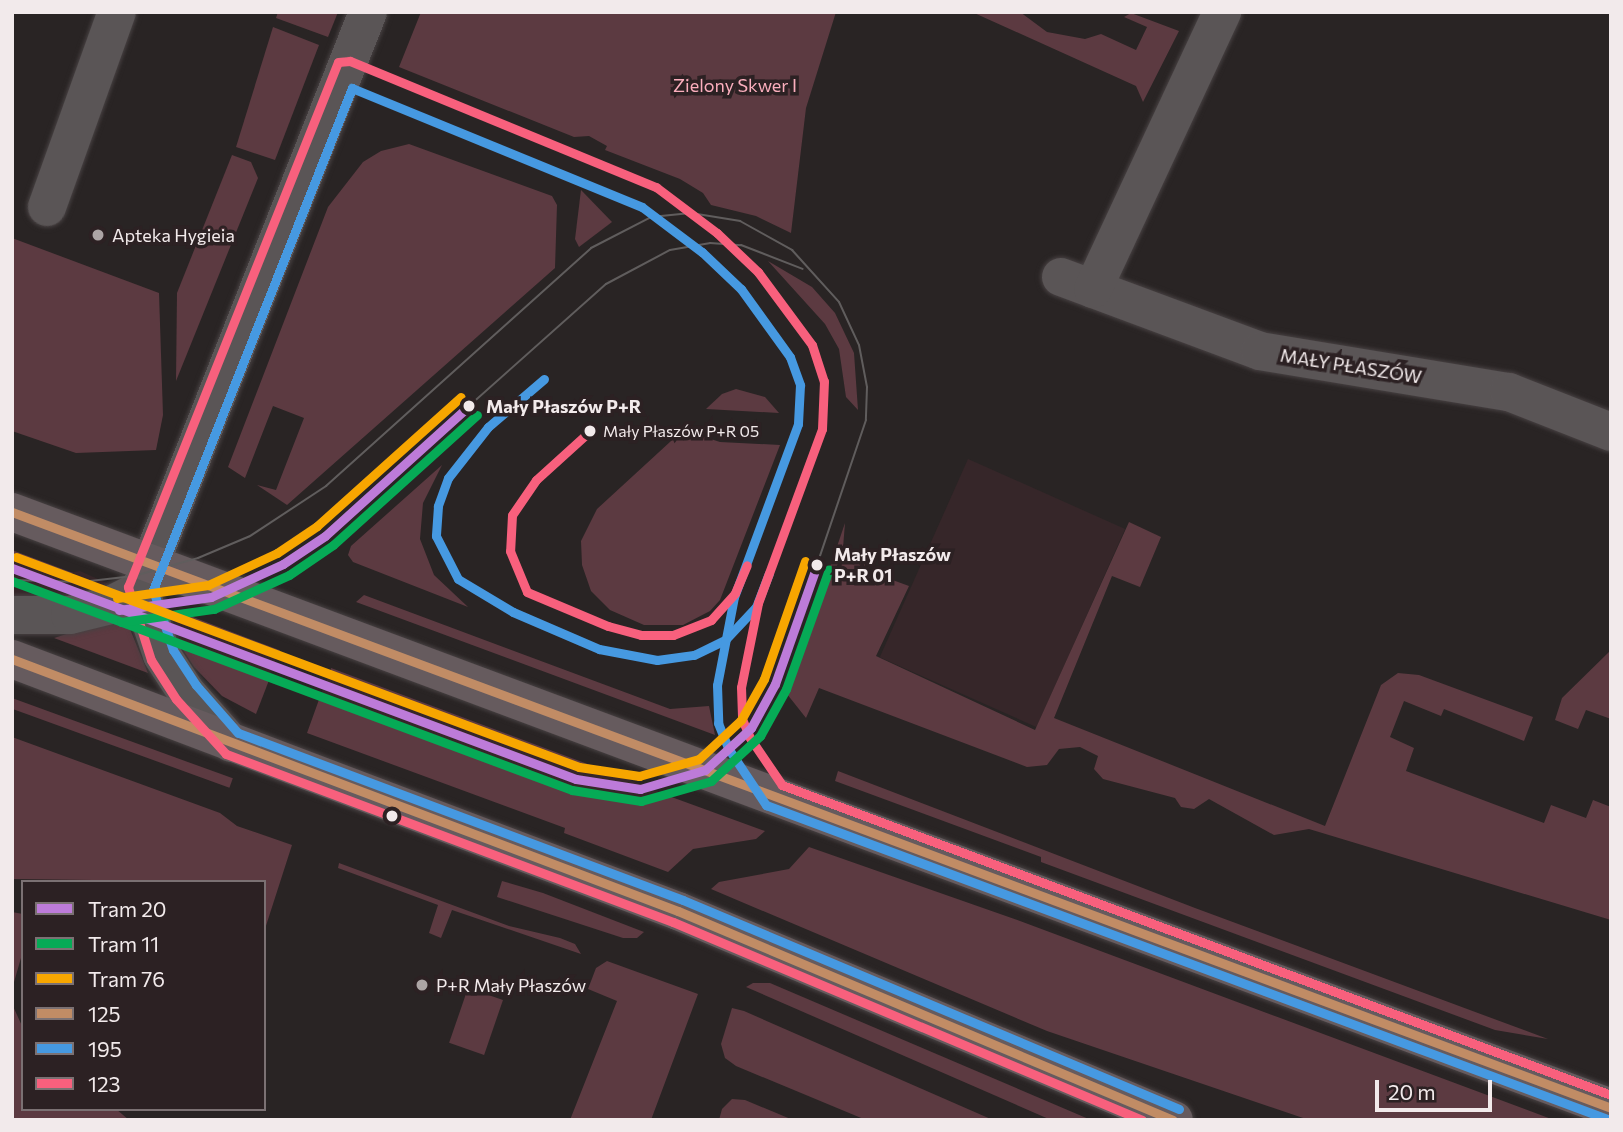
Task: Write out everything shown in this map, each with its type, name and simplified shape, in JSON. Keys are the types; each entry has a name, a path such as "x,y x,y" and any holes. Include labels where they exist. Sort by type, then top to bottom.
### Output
{"main road":[{"path":"12,512 146,577 1611,1108"},
{"path":"12,659 678,911 1174,1120"}],"street":[{"path":"47,207 117,12"},
{"path":"12,615 70,615 111,605 146,577 368,12"},
{"name":"MAŁY PŁASZÓW","path":"1222,12 1077,283 1260,351 1509,393 1611,432"},
{"path":"146,577 162,655 186,692 231,743"}],"shaded area":[{"path":"968,459 1125,529 1037,727 880,657"},
{"path":"12,560 54,576 80,571 109,584 75,599 12,602"},
{"path":"178,616 278,654 270,676 170,637"},
{"path":"330,673 578,769 625,778 666,795 623,798 569,786 321,694"}],"green space":[{"path":"278,12 338,12 328,37 276,18"},
{"name":"Zielony Skwer I","path":"421,12 836,12 806,108 791,233 756,216 711,205 703,193 680,179 605,150 607,146 589,136 574,137 399,67"},
{"path":"972,12 1020,12 1047,32 1085,39 1101,34 1136,50 1147,27 1124,17 1131,13 1179,31 1143,102 1136,86"},
{"path":"273,27 319,45 275,160 236,147"},
{"path":"409,144 552,196 557,205 555,268 287,505 257,485 276,490 304,418 273,406 245,478 228,467 328,207 363,162 381,151"},
{"path":"232,155 251,162 258,178 176,381 177,293"},
{"path":"581,190 612,222 579,247 575,239"},
{"path":"12,238 159,293 163,415 156,450 76,453 12,431"},
{"path":"768,261 812,287 835,313 854,353 858,410 846,397 839,349 825,324"},
{"path":"736,389 765,397 779,413 706,409 722,394"},
{"path":"683,430 720,442 780,445 720,600 710,611 683,625 644,625 610,610 591,591 582,565 581,541 597,509"},
{"path":"442,465 423,503 420,539 434,575 468,607 353,562 348,555 351,546"},
{"path":"1129,522 1161,537 1140,587 1112,576 1054,718 1325,826 1381,685 1398,673 1419,675 1533,717 1524,741 1444,709 1441,716 1404,701 1390,737 1414,748 1406,771 1544,823 1551,805 1586,818 1593,800 1611,807 1611,920 1309,829 1274,835 1209,799 1194,809 1181,807 1175,798 1103,779 1094,769 1098,756 1080,747 1059,749 1047,765 1027,767 819,688 806,718 787,694 845,523 843,548 870,559 868,571 909,586 876,656 1035,730"},
{"path":"12,550 73,573 54,576 12,560"},
{"path":"364,595 670,709 709,706 715,735 356,602"},
{"path":"180,612 280,650 278,654 179,616"},
{"path":"107,621 130,629 148,673 54,638"},
{"path":"176,639 271,675 256,714 222,696 194,667"},
{"path":"1611,650 1611,719 1586,710 1578,729 1555,720 1562,698"},
{"path":"331,668 625,778 578,769 330,673"},
{"path":"321,694 569,786 623,798 666,795 765,831 756,839 693,849 668,872 564,833 565,828 307,733"},
{"path":"12,698 233,778 229,788 12,709"},
{"path":"12,737 220,813 237,826 292,845 266,926 266,880 12,879"},
{"path":"838,771 1195,908 1548,1039 1495,1030 1041,862 1041,857 835,781"},
{"path":"809,847 1020,921 1554,1120 1309,1120 1047,1031 711,889 719,882 789,869"},
{"path":"339,863 509,926 560,938 575,944 581,954 452,910 441,938 429,933 438,905 338,868"},
{"path":"502,881 543,893 644,932 637,938 623,938 497,897"},
{"path":"12,912 21,914 21,958 12,989"},
{"path":"607,961 698,994 651,1120 570,1120 617,1001 588,989 596,968"},
{"path":"753,983 770,983 1091,1120 1051,1120 746,987"},
{"path":"468,988 503,1000 484,1055 449,1043"},
{"path":"12,1004 21,1024 21,1111 118,1111 129,1120 12,1120"},
{"path":"732,1008 993,1120 866,1120 736,1066 725,1058 721,1044"},
{"path":"732,1099 745,1100 793,1120 719,1120 722,1109"}],"tram line":[{"path":"12,580 81,582 134,576 198,558 250,536 326,486 591,248 651,217 691,213 740,221 792,250 839,302 859,345 867,387 866,420 817,565"},
{"path":"469,406 606,284 670,250 710,243 741,245 803,269"},
{"name":"76","path":"117,598 208,585 277,553 317,526 461,397"},
{"name":"20","path":"119,610 211,597 283,564 325,536 469,406"},
{"name":"11","path":"121,622 214,609 289,575 333,545 477,415"},
{"name":"76","path":"16,557 579,767 639,776 699,759 741,720 764,679 805,561"},
{"name":"20","path":"12,568 576,779 640,789 705,770 751,728 775,684 817,565"},
{"name":"11","path":"12,581 572,790 641,801 711,781 760,736 786,689 829,569"}],"transit line":[{"name":"123","path":"1142,1120 673,922 226,754 176,699 151,660 128,587 338,62 350,61 656,187 717,233 758,272 812,345 824,381 822,429 758,603 741,687 742,719 750,738 782,785 1611,1095"},
{"name":"195","path":"1179,1109 683,900 238,733 196,685 173,650 153,590 352,88 642,207 702,252 741,289 790,357 800,385 798,424 734,597 717,685 718,723 728,748 766,805 1607,1119"},
{"name":"195","path":"544,379 488,427 448,478 438,506 436,536 458,579 513,612 599,649 657,660 694,655 725,640 756,607 769,573"},
{"name":"123","path":"590,431 536,480 512,515 510,551 527,592 608,626 641,635 673,635 711,620 735,593 747,565"},
{"name":"125","path":"12,512 1611,1108"},
{"name":"125","path":"12,659 678,911 1173,1120"}],"place":[{"name":"Apteka Hygieia","path":"98,235"},
{"name":"Mały Płaszów P+R","path":"469,406"},
{"name":"Mały Płaszów P+R 05","path":"590,431"},
{"name":"Mały Płaszów P+R 01","path":"817,565"},
{"name":"P+R Mały Płaszów","path":"422,985"}]}
